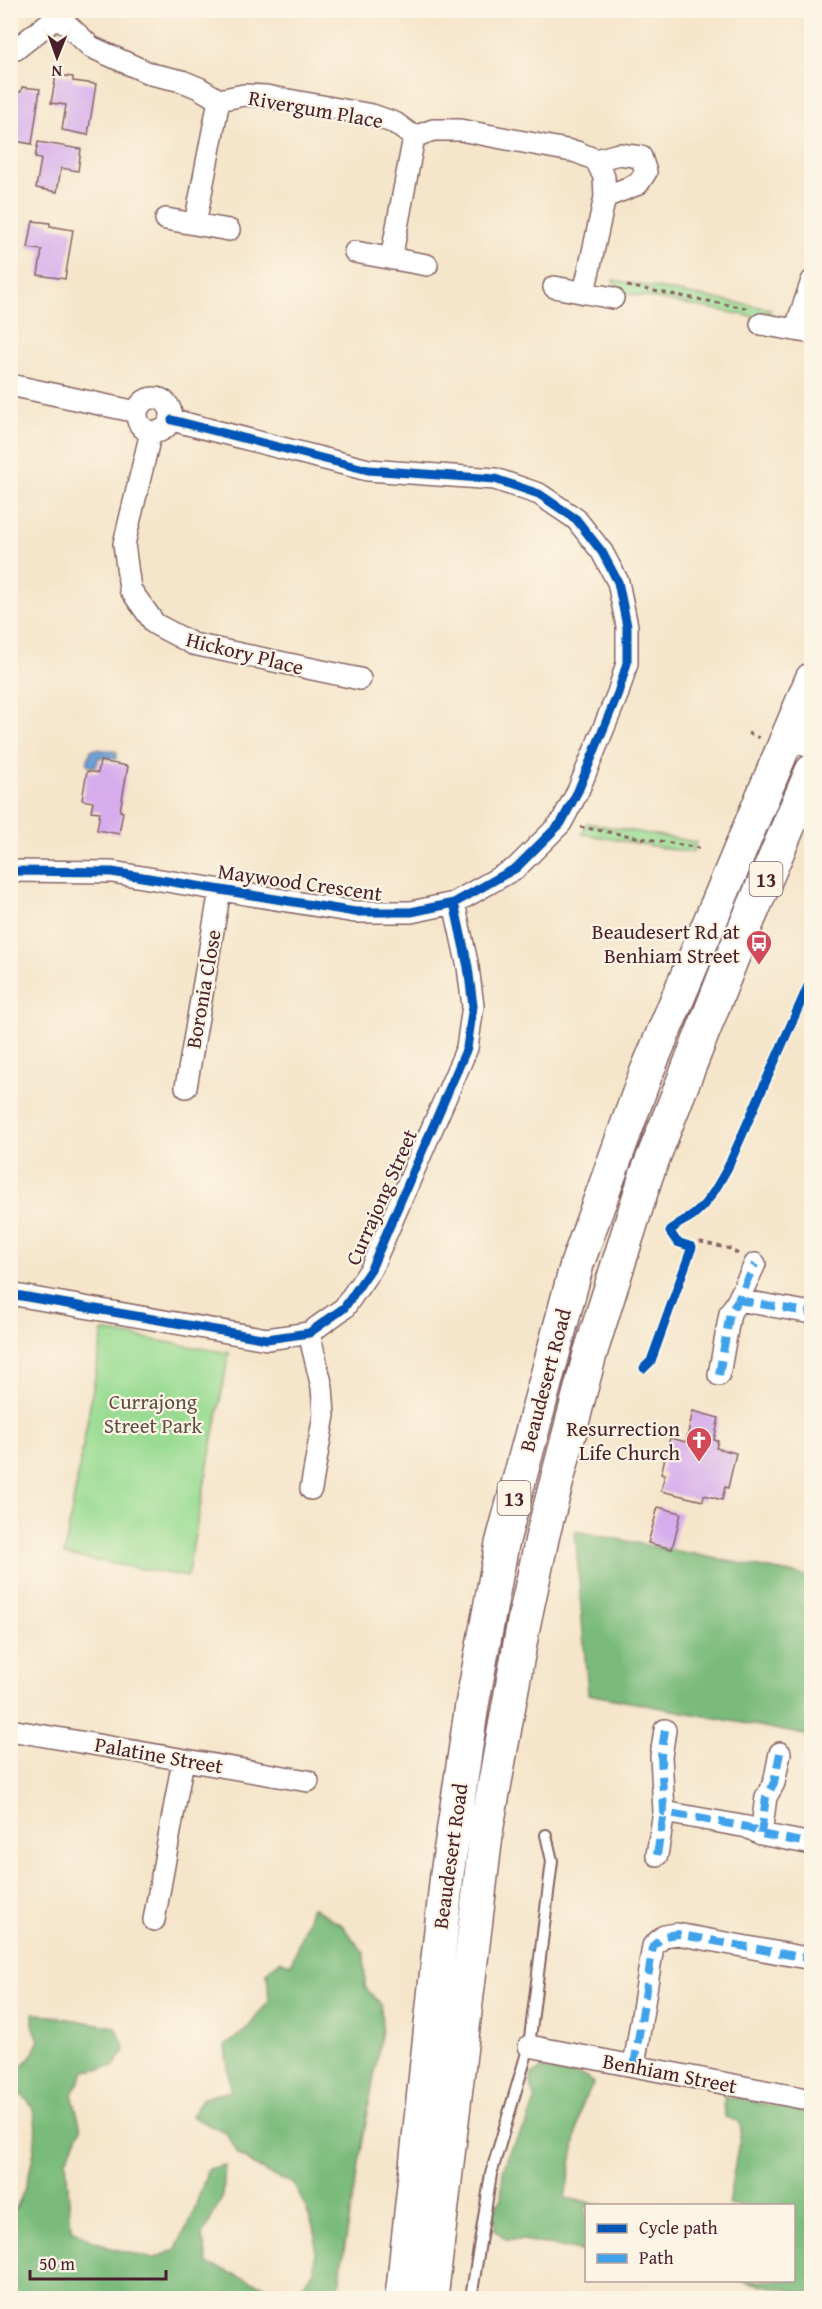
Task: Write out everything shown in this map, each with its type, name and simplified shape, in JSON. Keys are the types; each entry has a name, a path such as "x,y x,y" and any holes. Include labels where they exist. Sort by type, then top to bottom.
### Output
{"highway":[{"name":"Beaudesert Road","path":"402,2298 447,1874 472,1705 502,1544 577,1264 645,1076 802,731 812,679"},
{"name":"Beaudesert Road","path":"431,2298 487,1826 524,1622 549,1511 590,1354 646,1176 723,979 808,790"}],"street":[{"path":"10,51 16,49 60,14"},
{"name":"Rivergum Place","path":"60,14 90,47 151,74 190,84 219,100 244,94 266,96 372,115 395,123 414,137"},
{"path":"195,224 219,100"},
{"path":"391,259 414,137 433,130 460,130 577,152 596,160 619,154 641,157 646,172 638,184 605,198"},
{"path":"554,287 597,295 605,198 604,177 596,160"},
{"path":"166,219 229,230"},
{"path":"355,252 427,265"},
{"path":"758,317 803,332 812,282"},
{"path":"10,385 137,412"},
{"path":"158,398 168,404 172,420 166,429 156,433 151,432 141,427 137,412 143,402 158,398"},
{"name":"Maywood Crescent","path":"10,871 112,872 356,912 411,912 454,903 516,868 561,823 578,791 618,693 627,663 627,626 618,582 602,552 576,519 539,494 495,479 368,470 172,420"},
{"name":"Hickory Place","path":"151,432 124,544 130,589 155,624 193,644 360,679"},
{"name":"Boronia Close","path":"186,1088 220,890"},
{"name":"Currajong Street","path":"10,1294 267,1339 309,1333 344,1308 371,1269 467,1047 472,1006 468,967 454,903"},
{"path":"719,1375 730,1313 755,1264"},
{"path":"738,1300 812,1313"},
{"path":"309,1333 322,1387 324,1415 311,1489"},
{"name":"Palatine Street","path":"10,1730 309,1780"},
{"path":"657,1855 664,1812 661,1756 665,1730"},
{"path":"761,1834 766,1797 774,1783 780,1753"},
{"path":"154,1920 183,1760"},
{"path":"664,1812 747,1827 761,1834 812,1844"},
{"path":"633,2066 653,1946 664,1936 677,1935 812,1959"},
{"name":"Benhiam Street","path":"529,2046 812,2100"}],"lane":[{"path":"471,2298 490,2174 529,2046 552,1861 546,1835"}],"path":[{"path":"597,295 612,285 639,287 758,317"},
{"path":"561,823 699,848"},
{"path":"688,1249 700,1242 715,1245 730,1249 755,1264"}],"green space":[{"path":"613,280 771,309 766,319 619,292"},
{"path":"587,823 696,842 692,853 582,834"},
{"name":"Currajong Street Park","path":"103,1331 229,1353 187,1577 64,1555"},
{"path":"575,1531 811,1577 811,1736 588,1694"},
{"path":"312,1907 342,1925 364,1953 365,1987 381,2005 382,2029 342,2262 338,2298 11,2298 11,2215 23,2193 28,2177 36,2126 34,2112 29,2102 14,2091 11,2074 30,2059 39,2040 33,2025 33,2013 116,2027 125,2050 114,2066 85,2071 72,2094 81,2129 66,2160 71,2230 110,2248 153,2259 175,2250 192,2217 208,2169 225,2165 223,2196 202,2236 208,2264 292,2297 314,2271 316,2235 293,2183 270,2175 238,2154 227,2134 191,2116 203,2098 231,2091 225,2046 246,2030 269,2001 267,1971 280,1961 291,1964"},
{"path":"543,2069 588,2077 593,2085 582,2103 565,2198 599,2204 585,2204 585,2252 523,2240 507,2240 495,2230 494,2212 501,2199 503,2172 510,2149 527,2124 535,2100 530,2086 532,2074"},
{"path":"724,2096 811,2113 811,2294 746,2282 795,2282 795,2204 728,2204 741,2131 740,2122 725,2117"}],"water":[{"path":"91,750 117,752 116,759 99,757 96,766 90,766 87,763"}],"building":[{"path":"56,75 73,77 73,81 96,84 88,135 62,130 66,105 51,103"},
{"path":"22,87 40,89 32,144 10,140 10,91 21,92"},
{"path":"38,142 81,149 78,171 61,168 57,192 36,188 41,159 35,158"},
{"path":"33,221 73,230 65,279 38,275 42,250 28,248"},
{"path":"10,225 15,226 12,248 10,248"},
{"path":"100,761 128,766 120,811 123,812 119,834 97,830 100,812 91,811 93,802 82,800 87,771 98,773"},
{"name":"Resurrection Life Church","path":"693,1411 719,1418 714,1440 718,1441 716,1448 736,1453 728,1488 725,1487 722,1500 704,1495 703,1501 661,1491 665,1474 661,1474 670,1438 686,1442"},
{"path":"658,1507 681,1513 672,1549 648,1543"}],"marked path":[{"path":"719,1375 730,1313 755,1264"},
{"path":"738,1300 812,1313"},
{"path":"665,1730 661,1756 664,1812 747,1827 761,1834 812,1844"},
{"path":"761,1834 766,1797 774,1783 780,1753"},
{"path":"657,1855 664,1812"},
{"path":"634,2066 653,1946 664,1936 677,1934 812,1959"}],"cycle path":[{"path":"10,871 112,872 355,912 411,912 454,903 516,868 561,823 578,791 618,693 627,663 627,626 618,582 602,552 576,519 539,494 495,479 368,470 172,420"},
{"path":"10,1294 267,1339 309,1333 344,1308 371,1269 467,1048 473,1006 468,967 454,903"},
{"path":"644,1368 651,1361 692,1247 677,1242 670,1232 703,1205 728,1167 812,977"}],"place":[{"name":"Beaudesert Rd at Benhiam Street","path":"759,966"},
{"name":"Resurrection Life Church","path":"699,1463"}]}
